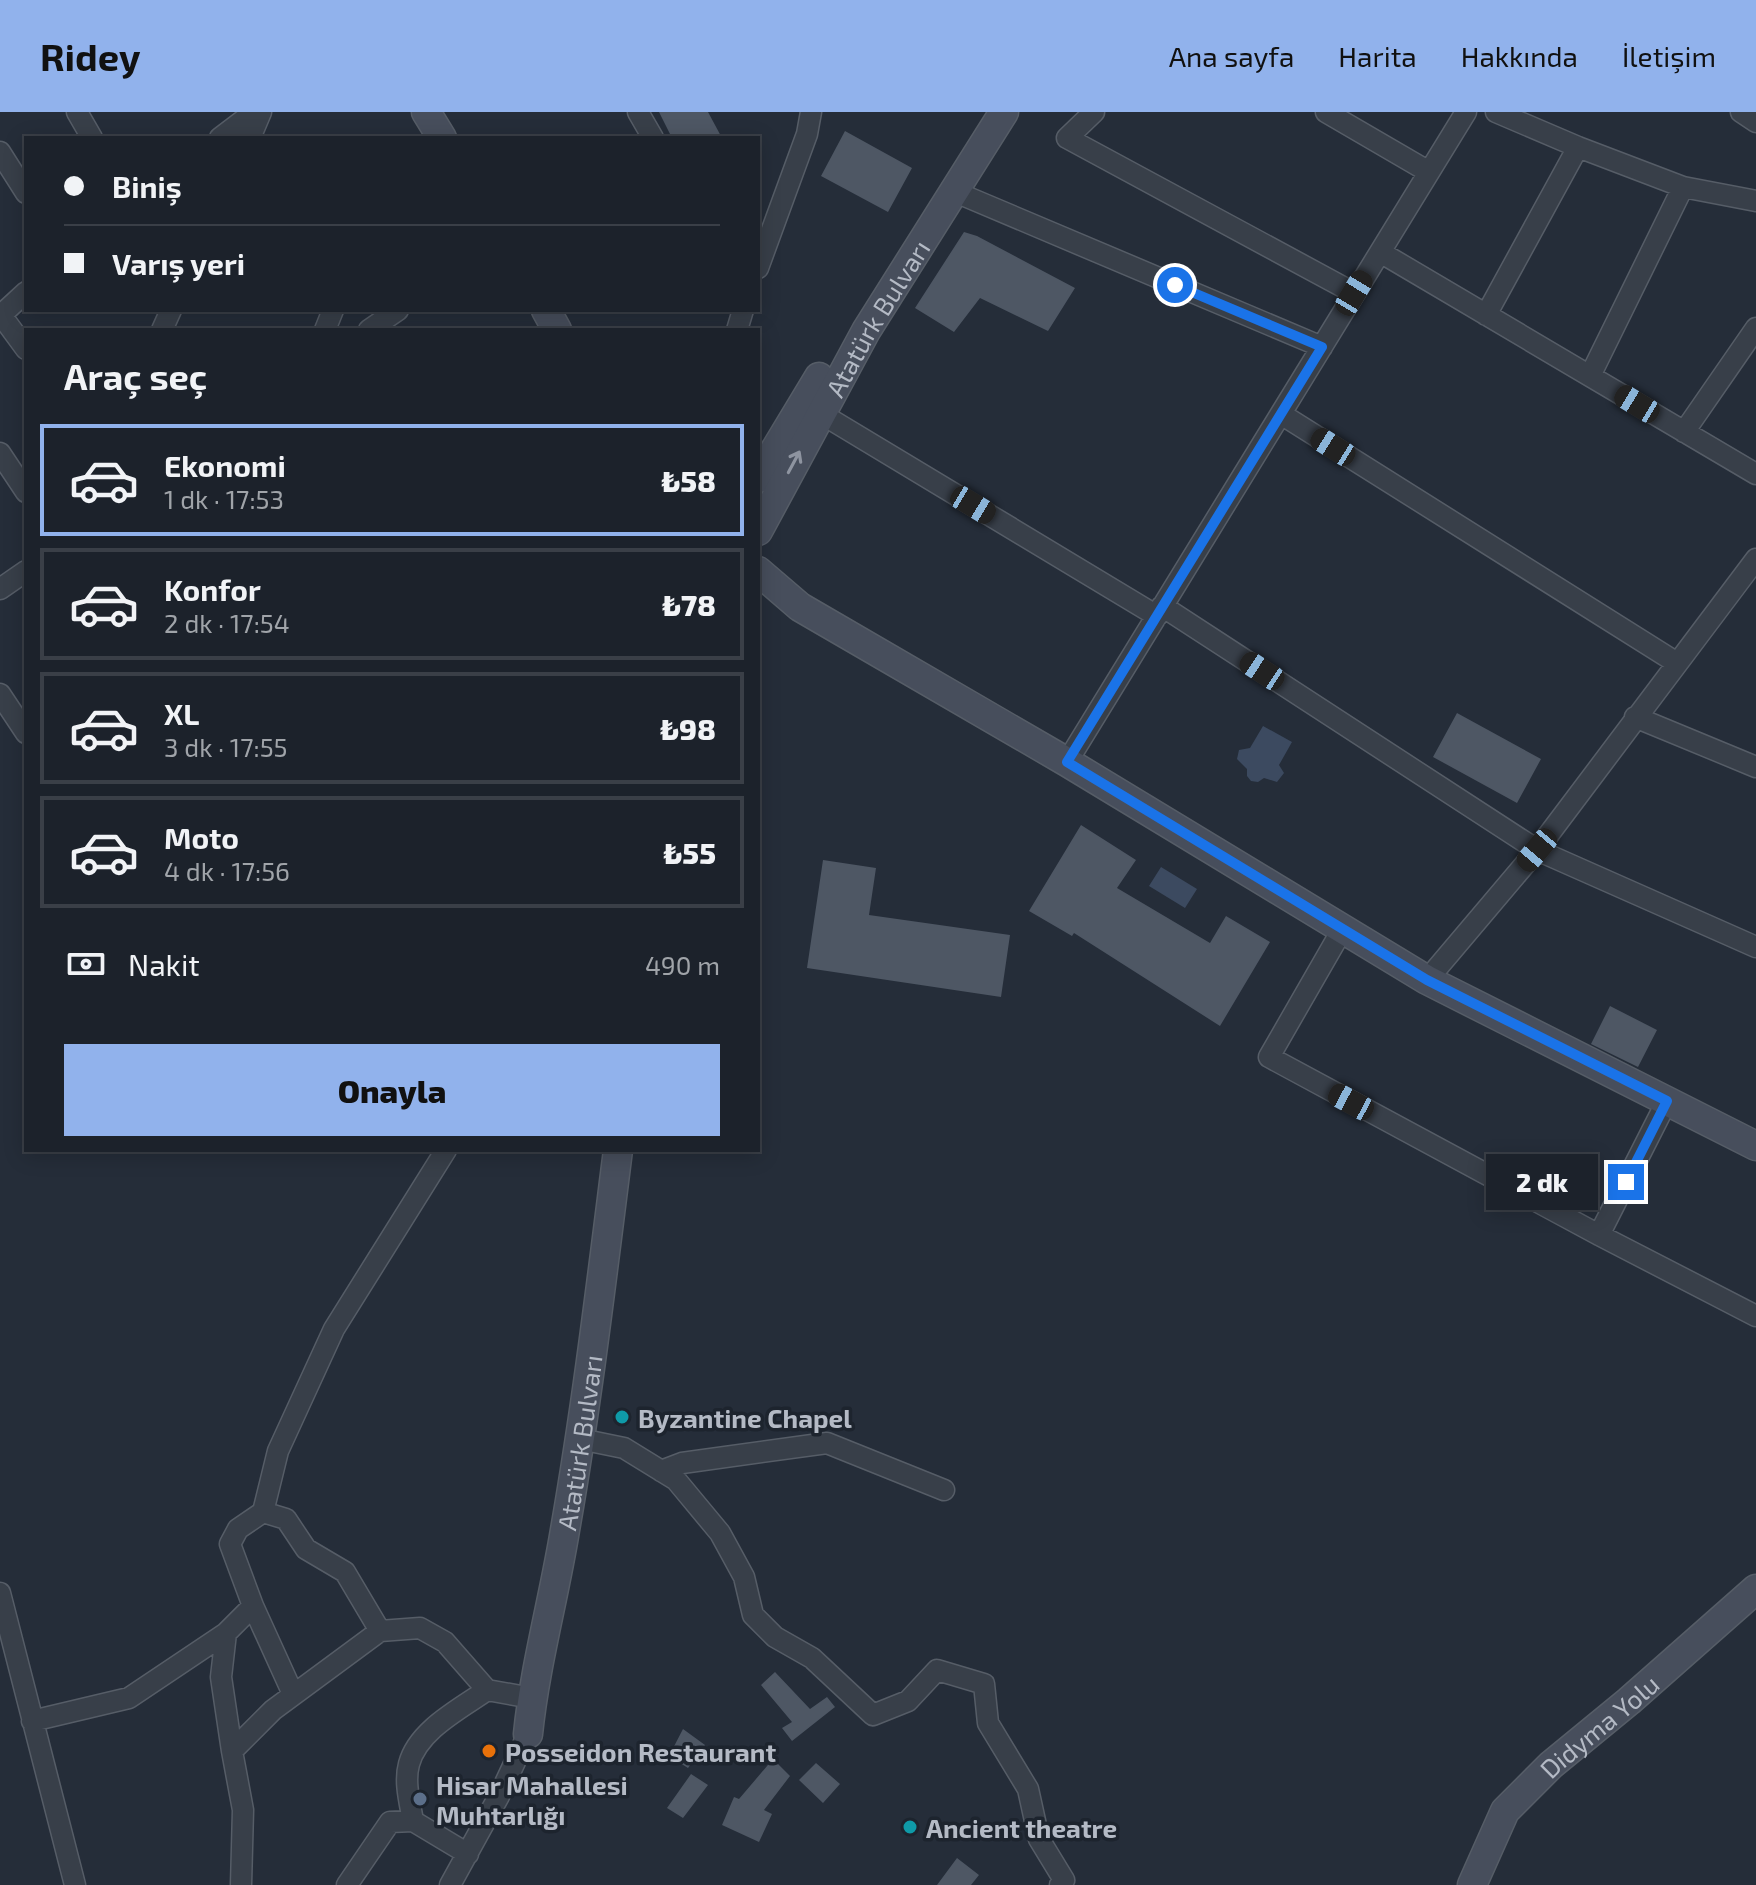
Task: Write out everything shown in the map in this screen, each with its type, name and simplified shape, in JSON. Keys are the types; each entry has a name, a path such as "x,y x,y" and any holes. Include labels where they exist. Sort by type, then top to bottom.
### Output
{"main road":[{"name":"Atatürk Bulvarı","path":"760,475 985,112"},
{"name":"Atatürk Bulvarı","path":"760,527 866,331 1004,112"},
{"path":"760,573 800,607 1067,762 1427,980 1756,1146"},
{"path":"760,593 800,607"},
{"name":"Atatürk Bulvarı","path":"528,1734 580,1439 618,1152"},
{"name":"Didyma Yolu","path":"1472,1885 1505,1811 1551,1765 1756,1589"}],"street":[{"path":"77,112 91,136"},
{"path":"223,136 254,112"},
{"path":"251,136 261,112"},
{"path":"638,112 647,136"},
{"path":"760,263 807,134 811,112"},
{"path":"1094,112 1067,138 1354,293"},
{"path":"1326,112 1429,172"},
{"path":"1067,762 1466,112"},
{"path":"1496,112 1683,187 1756,201"},
{"path":"1741,112 1756,122"},
{"path":"1486,315 1578,147"},
{"path":"0,152 24,190"},
{"path":"1590,376 1683,187"},
{"path":"953,191 1322,347"},
{"path":"1380,252 1756,474"},
{"path":"24,294 1,316 24,346"},
{"path":"372,328 395,312"},
{"path":"1684,432 1756,328"},
{"path":"820,413 1160,611 1537,850 1756,947"},
{"path":"1281,414 1677,663"},
{"path":"0,453 24,489"},
{"path":"1427,980 1537,850 1756,559"},
{"path":"0,589 24,572"},
{"path":"0,694 24,730"},
{"path":"1635,717 1756,767"},
{"path":"1342,930 1269,1057 1756,1316"},
{"path":"1599,1235 1667,1101"},
{"path":"293,1694 253,1606 230,1544 238,1529 263,1512 278,1451 334,1329 445,1152"},
{"path":"580,1439 624,1448 676,1480 720,1533 744,1577 753,1615 775,1637 812,1658 873,1715 908,1701 937,1670 984,1684 988,1723 1028,1789 1039,1839 1064,1880 1060,1885"},
{"path":"661,1471 682,1463 827,1443 944,1490"},
{"path":"263,1512 286,1519 306,1549 345,1572 380,1631"},
{"path":"0,1593 75,1885"},
{"path":"32,1721 129,1698 226,1633 253,1606"},
{"path":"232,1751 293,1694 380,1631 420,1628 445,1642 487,1690 532,1698"},
{"path":"226,1633 221,1677 243,1810 241,1885"},
{"path":"413,1821 407,1787 409,1763 424,1736 487,1690"},
{"path":"450,1885 499,1796 528,1734"},
{"path":"347,1885 390,1822 413,1821 468,1854"}],"water":[{"path":"1263,726 1292,742 1279,765 1284,773 1277,782 1264,778 1258,782 1251,781 1247,769 1237,759 1239,750 1250,748"},
{"path":"1161,867 1197,889 1185,908 1149,886"}],"building":[{"path":"659,112 708,112 721,136 671,136"},
{"path":"845,131 912,168 888,212 821,176"},
{"path":"964,232 1075,288 1048,331 980,298 954,332 915,308"},
{"path":"1457,713 1541,759 1517,803 1433,757"},
{"path":"1081,825 1136,860 1117,888 1210,943 1226,916 1270,942 1220,1026 1074,933 1072,936 1029,911"},
{"path":"823,860 876,868 869,915 1010,935 1001,997 807,968"},
{"path":"1610,1006 1657,1030 1638,1067 1591,1044"},
{"path":"775,1672 810,1709 827,1697 835,1707 792,1741 782,1728 792,1722 761,1685"},
{"path":"683,1729 705,1745 688,1768 669,1756"},
{"path":"773,1759 790,1776 764,1810 772,1814 759,1842 722,1825 734,1797 739,1799"},
{"path":"816,1763 840,1784 823,1803 799,1780"},
{"path":"691,1774 708,1785 683,1818 667,1808"},
{"path":"957,1858 979,1875 971,1885 937,1885"}],"place":[{"name":"Byzantine Chapel","path":"622,1417"},
{"name":"Posseidon Restaurant","path":"489,1751"},
{"name":"Hisar Mahallesi Muhtarlığı","path":"420,1799"},
{"name":"Ancient theatre","path":"910,1827"}],"route":[{"path":"1175,285 1322,347 1067,762 1427,980 1667,1101 1626,1182"}]}
